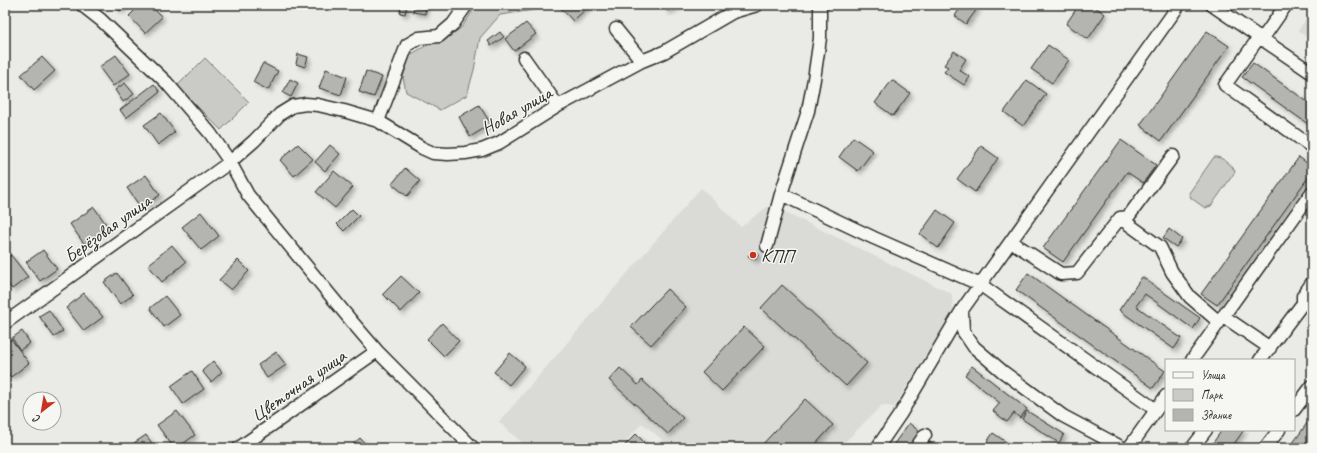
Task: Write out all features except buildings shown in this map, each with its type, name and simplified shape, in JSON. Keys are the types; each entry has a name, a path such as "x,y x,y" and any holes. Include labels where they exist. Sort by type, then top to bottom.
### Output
{"street":[{"path":"82,5 101,20 166,82 210,133 230,162 248,195 377,351 473,448"},
{"name":"Новая улица","path":"230,162 254,141 280,114 293,106 306,104 318,105 378,121 422,148 433,152 465,154 482,150 499,144 558,106 642,61 664,52 730,8 757,5"},
{"path":"767,246 780,194 808,111 819,44 820,5"},
{"path":"877,448 901,413 962,310 1012,242 1179,5"},
{"path":"1212,5 1312,73"},
{"path":"1286,5 1225,85 1312,147"},
{"path":"378,121 407,45 419,38 439,36 453,24 465,7"},
{"path":"616,29 642,61"},
{"path":"524,58 558,106"},
{"path":"1012,242 1062,274 1077,273 1120,218 1128,217 1173,156"},
{"name":"Берёзовая улица","path":"5,323 230,162"},
{"path":"1193,359 1312,192"},
{"path":"780,194 813,211 981,285 1156,410"},
{"path":"1120,218 1160,247 1172,272 1190,297 1221,319 1270,348"},
{"path":"1261,359 1303,303 1303,296 1312,283"},
{"path":"962,310 963,331 974,347 1002,371 1063,416 1123,448"},
{"name":"Цветочная улица","path":"239,448 377,351"},
{"path":"1295,409 1312,386"},
{"path":"1129,448 1165,397"},
{"path":"1192,448 1205,431"},
{"path":"1265,448 1277,431"},
{"path":"916,448 925,436"}],"shaded area":[{"path":"1312,10 1312,41 1298,31"},
{"path":"701,188 741,227 767,207 785,212 952,294 953,312 894,407 882,405 839,448 672,448 642,423 620,448 528,448 499,422"},
{"path":"1312,306 1312,325 1303,319"}],"green space":[{"path":"471,5 544,5 541,9 500,15 480,38 474,70 467,95 440,110 406,92 403,77 410,55 427,45 445,40 462,27 472,12"},
{"path":"205,58 249,102 221,130 177,86"},
{"path":"1214,157 1220,158 1226,162 1234,169 1235,172 1211,206 1205,208 1191,198 1189,193"}],"place":[{"name":"КПП","path":"753,255"}]}
